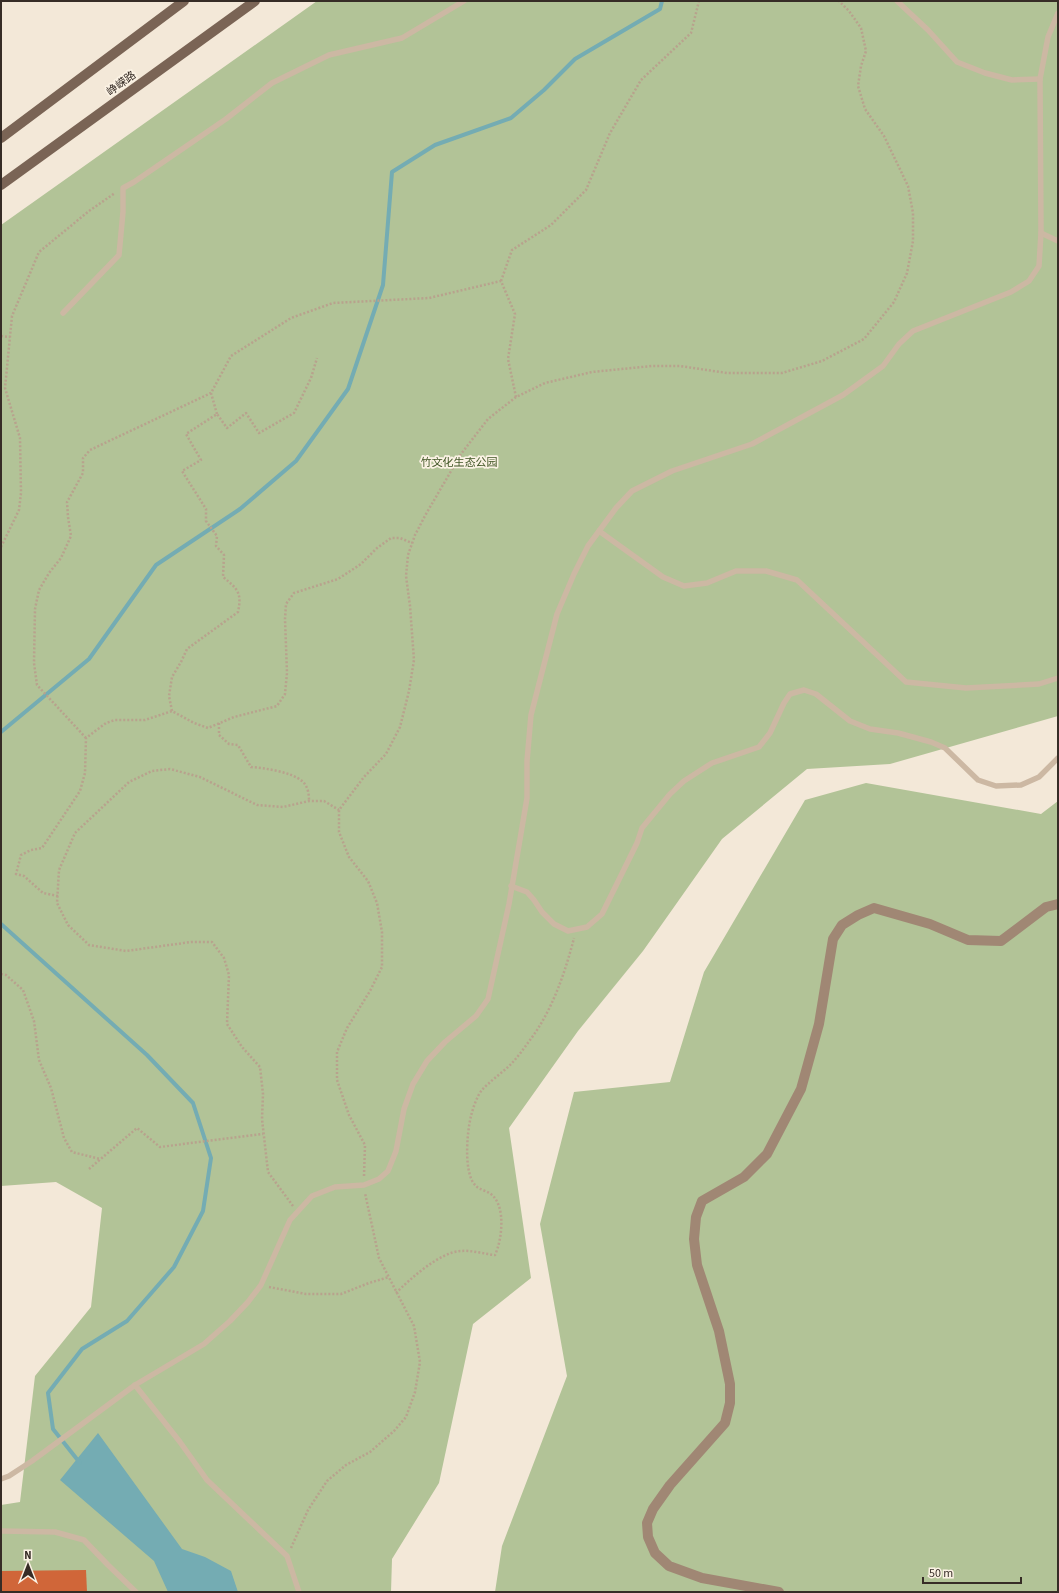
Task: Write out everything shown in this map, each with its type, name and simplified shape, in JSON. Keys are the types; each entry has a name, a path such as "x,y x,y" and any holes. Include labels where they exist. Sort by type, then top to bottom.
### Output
{"main road":[{"path":"1,138 184,1"},
{"name":"峥嵘路","path":"1,185 255,1"}],"street":[{"path":"779,1592 702,1578 669,1566 655,1553 648,1537 647,1523 653,1509 670,1485 725,1423 730,1403 730,1384 719,1331 697,1265 694,1239 696,1217 702,1201 744,1177 767,1154 801,1089 819,1024 832,939 842,925 858,915 874,908 930,924 968,940 1001,941 1046,907 1058,904"}],"lane":[{"path":"63,313 118,255 123,212 123,188 226,119 272,83 328,55 402,38 464,1"},
{"path":"897,1 928,30 957,62 985,73 1012,80 1040,79"},
{"path":"1,1479 9,1476 32,1461 135,1385 204,1344 248,1302 260,1285 290,1220 312,1196 335,1187 355,1187 364,1185 379,1179 388,1171 396,1151 404,1109 413,1084 427,1062 445,1042 476,1016 488,999 509,904 527,798 526,761 532,715 557,614 588,546 616,508 632,491 672,471 752,444 843,395 883,366 899,344 913,331 1011,292 1029,281 1038,266 1041,233 1040,79 1048,37 1058,13"},
{"path":"1041,233 1058,240"},
{"path":"599,531 663,577 684,586 707,583 736,571 766,571 797,580 906,682 966,688 1040,684 1058,678"},
{"path":"511,886 527,892 542,912 554,924 568,931 587,927 602,914 637,843 642,828 670,794 684,781 712,763 759,747 770,733 784,703 790,694 804,690 816,694 850,721 870,729 898,733 931,742 945,748 978,780 996,786 1021,785 1039,777 1058,758"},
{"path":"135,1385 180,1442 207,1480 287,1556 299,1592"},
{"path":"1,1531 55,1532 84,1540 136,1592"}],"path":[{"path":"516,397 508,359 515,314 501,281 512,250 552,225 586,190 610,133 641,80 691,33 699,1"},
{"path":"287,1556 308,1510 327,1480 346,1465 370,1452 394,1431 406,1417 415,1392 420,1362 414,1326 379,1258 364,1185 364,1144 349,1115 337,1080 338,1052 347,1028 370,991 382,967 382,932 377,903 368,881 349,857 339,832 339,810 364,777 386,754 400,727 409,691 414,660 406,576 408,555 412,543 426,514 461,454 488,419 516,397 545,383 592,372 652,366 680,366 727,373 782,373 822,360 864,339 894,302 907,273 913,241 913,213 908,186 884,136 865,108 858,86 861,66 866,51 861,28 839,1"},
{"path":"1,547 19,510 21,492 20,438 5,388 12,316 39,252 89,211 123,188"},
{"path":"58,896 43,893 24,876 16,874 21,855 32,850 42,848 80,792 85,773 86,738 37,685 34,662 35,609 39,590 49,573 61,558 72,536 67,502 84,473 84,458 90,450 211,393 231,356 291,318 333,303 429,298 501,281"},
{"path":"1,336 10,336"},
{"path":"211,393 217,414 227,428 246,413 259,433 294,413 311,378 318,358"},
{"path":"172,711 169,696 172,677 187,649 238,612 241,600 236,587 223,577 224,556 216,546 216,535 206,521 206,509 182,471 201,460 186,434 217,414"},
{"path":"86,738 106,723 115,720 145,720 172,711 194,723 208,728 234,717 276,706 285,694 287,673 285,619 286,604 294,593 338,579 361,564 377,548 391,538 400,538 412,543"},
{"path":"219,723 219,736 229,744 238,745 251,767 290,775 303,782 308,791 309,801"},
{"path":"297,1212 288,1197 268,1172 263,1134 263,1094 260,1067 242,1046 227,1024 229,975 224,958 212,942 191,942 126,951 89,945 68,925 57,903 59,870 75,833 129,782 152,771 170,769 200,777 256,805 283,807 309,801 324,801 339,810"},
{"path":"396,1293 411,1278 441,1256 461,1251 495,1255 499,1246 502,1231 500,1208 493,1195 476,1186 467,1167 468,1137 471,1115 481,1091 513,1063 531,1039 550,1008 568,960 576,929"},
{"path":"1,974 6,975 23,990 34,1021 39,1060 51,1088 64,1138 72,1152 100,1160"},
{"path":"89,1169 137,1128 160,1147 263,1134"},
{"path":"260,1285 306,1294 341,1294 389,1277"}],"green space":[{"name":"竹文化生态公园","path":"317,1 1058,1 1058,716 890,764 807,769 722,839 643,951 578,1031 509,1128 531,1278 473,1324 439,1483 392,1559 391,1592 1,1592 1,1505 20,1502 35,1376 91,1307 102,1208 56,1182 1,1186 1,225"},
{"path":"866,783 1041,814 1058,801 1058,1592 495,1592 502,1546 567,1376 540,1224 574,1092 670,1082 704,972 805,800"}],"water":[{"path":"98,1433 182,1549 205,1557 231,1571 238,1592 168,1592 154,1561 60,1480"}],"building":[{"path":"86,1570 87,1592 1,1592 1,1571"}],"waterway":[{"path":"1,732 89,659 156,565 240,509 296,461 348,389 383,285 392,172 435,145 511,118 544,90 575,59 660,9 662,1"},
{"path":"1,924 147,1055 193,1103 211,1158 203,1211 174,1267 127,1321 82,1349 48,1393 53,1429 80,1463"}]}
